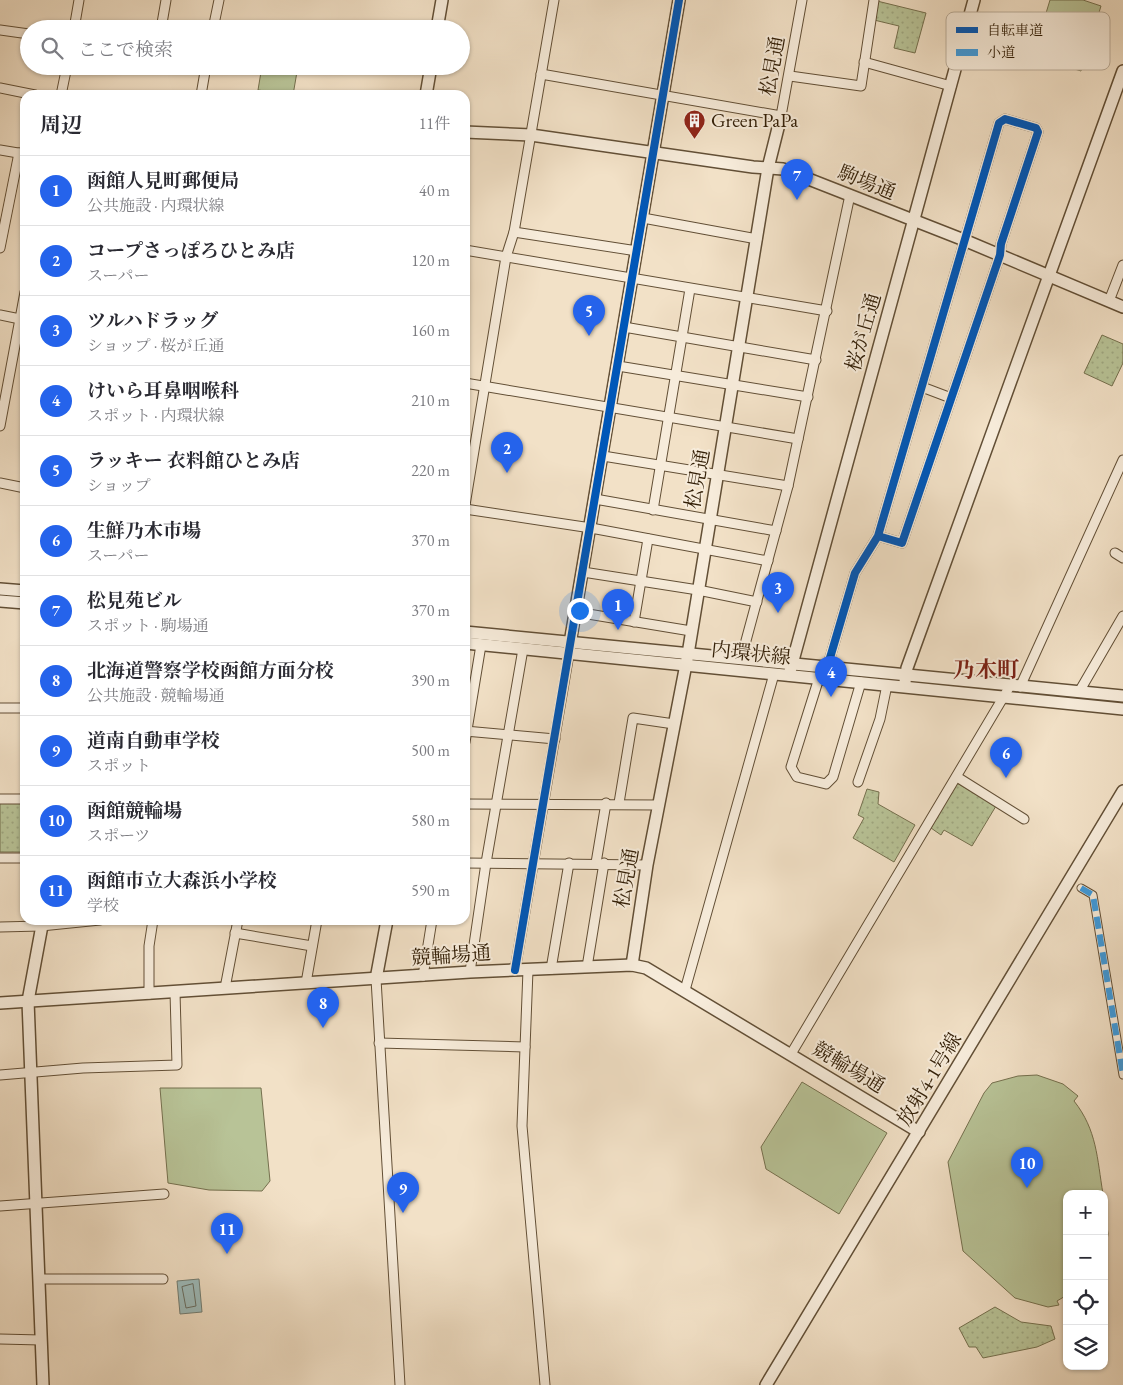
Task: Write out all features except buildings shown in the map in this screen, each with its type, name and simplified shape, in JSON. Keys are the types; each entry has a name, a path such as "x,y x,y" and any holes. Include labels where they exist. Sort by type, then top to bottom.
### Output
{"street":[{"path":"76,20 79,0"},
{"path":"163,20 166,0"},
{"path":"215,20 219,0"},
{"path":"439,20 442,0"},
{"path":"470,476 506,257 514,232 554,0"},
{"path":"515,970 679,0"},
{"name":"松見通","path":"632,965 647,865 687,660 738,347 758,238 768,168 790,76 802,0"},
{"path":"790,76 861,86 874,0"},
{"path":"0,30 20,33"},
{"path":"864,62 951,86"},
{"name":"桜が丘通","path":"790,670 955,70"},
{"path":"905,681 1048,276 1123,71"},
{"path":"541,74 781,116"},
{"path":"62,90 65,75"},
{"path":"202,90 204,75"},
{"path":"427,90 429,75"},
{"path":"0,88 20,92"},
{"path":"827,668 855,573 878,536 999,123 1004,119 1036,128 1038,132 1001,244 1000,255 902,543 878,536"},
{"name":"駒場通","path":"470,132 531,135 783,169 964,240 1123,307"},
{"path":"0,150 20,154"},
{"path":"0,248 20,163"},
{"path":"741,659 788,486 850,195"},
{"path":"643,218 758,238"},
{"path":"514,232 637,251"},
{"path":"470,251 690,289 827,310"},
{"path":"1109,301 1123,265"},
{"path":"653,510 690,289"},
{"path":"0,315 20,319 0,426"},
{"path":"624,327 816,360"},
{"path":"618,366 808,398"},
{"path":"470,384 798,439"},
{"path":"922,387 952,398"},
{"path":"602,456 788,486"},
{"path":"791,1054 1011,690 1123,460"},
{"path":"0,484 20,487"},
{"path":"595,499 776,531"},
{"path":"470,510 591,528 768,561"},
{"path":"634,622 648,539"},
{"path":"583,572 698,590 757,602"},
{"path":"0,589 20,591"},
{"path":"0,601 20,603"},
{"path":"576,612 691,631"},
{"path":"1079,692 1123,616"},
{"name":"内環状線","path":"470,633 569,648 687,660 774,674 790,670 827,668 905,681 1011,690 1079,692 1123,696"},
{"name":"内環状線","path":"470,644 523,649 569,648"},
{"path":"470,708 481,645"},
{"path":"470,972 486,863 510,735 523,649"},
{"name":"内環状線","path":"687,660 741,659 818,678 887,685 905,681"},
{"path":"685,990 774,674"},
{"path":"818,678 791,767 797,777 826,784 833,777 861,682"},
{"path":"858,782 880,719 887,685"},
{"name":"内環状線","path":"1011,690 1123,709"},
{"path":"0,708 20,708"},
{"path":"619,803 633,718 674,724"},
{"path":"470,731 555,739"},
{"path":"957,777 1024,819"},
{"name":"放射4-1号線","path":"766,1385 1123,791"},
{"path":"0,799 20,799"},
{"path":"587,967 606,803"},
{"path":"470,804 619,803 660,805"},
{"path":"0,858 20,858"},
{"path":"470,863 647,865"},
{"path":"551,969 569,863"},
{"path":"1082,888 1093,895 1123,1075"},
{"path":"0,927 21,925"},
{"path":"42,925 28,1001 43,1385"},
{"path":"149,994 149,946 152,925"},
{"path":"225,988 237,925"},
{"path":"306,983 316,925"},
{"path":"386,925 376,980 400,1385"},
{"path":"422,976 431,925"},
{"path":"235,934 312,946"},
{"name":"競輪場通","path":"0,1003 376,980 470,972 632,965 646,968 685,990 919,1132"},
{"path":"528,970 524,1047 523,1150 545,1385"},
{"path":"0,1075 177,1064 175,992"},
{"path":"379,1043 524,1047"},
{"path":"0,1206 164,1194"},
{"path":"39,1279 163,1279"},
{"path":"0,1340 41,1340"}],"green space":[{"path":"1050,0 1083,0 1101,6 1099,12 1046,12"},
{"path":"877,1 926,13 915,53 894,48 899,26 874,20"},
{"path":"260,75 296,75 294,90 258,90"},
{"path":"1102,335 1123,344 1123,363 1112,386 1084,373"},
{"path":"957,783 996,806 972,846 944,830 941,835 931,828"},
{"path":"867,789 879,792 878,804 915,825 894,862 853,838 864,818 858,815"},
{"path":"0,803 20,803 20,852 0,852"},
{"path":"1037,1075 1063,1084 1078,1096 1074,1101 1082,1112 1092,1134 1102,1190 1063,1190 1063,1297 1057,1301 1059,1305 1048,1307 1015,1298 963,1251 948,1162 984,1093 992,1083 1018,1076"},
{"path":"802,1082 887,1133 839,1214 766,1169 761,1147"},
{"path":"160,1088 261,1088 270,1181 262,1191 209,1190 168,1183"},
{"path":"995,1307 1021,1322 1051,1326 1055,1339 1037,1347 983,1358 976,1347 969,1347 959,1328"}],"water":[{"path":"199,1279 202,1312 180,1314 177,1281"}],"marked path":[{"path":"1081,888 1093,895 1123,1075"}],"cycle path":[{"path":"515,970 679,0"},
{"path":"827,668 855,573 878,536 999,123 1005,119 1036,128 1038,132 1001,244 1000,255 902,543 878,536"}],"place":[{"name":"Green PaPa","path":"695,139"},
{"name":"松見苑ビル","path":"797,200"},
{"name":"ラッキー 衣料館ひとみ店","path":"589,336"},
{"name":"コープさっぽろひとみ店","path":"507,473"},
{"name":"ツルハドラッグ","path":"778,613"},
{"name":"函館人見町郵便局","path":"618,630"},
{"name":"けいら耳鼻咽喉科","path":"831,697"},
{"name":"生鮮乃木市場","path":"1006,778"},
{"name":"北海道警察学校函館方面分校","path":"323,1028"},
{"name":"函館競輪場","path":"1027,1188"},
{"name":"道南自動車学校","path":"403,1213"},
{"name":"函館市立大森浜小学校","path":"227,1254"}],"district":[{"name":"乃木町","path":"986,669"}]}
